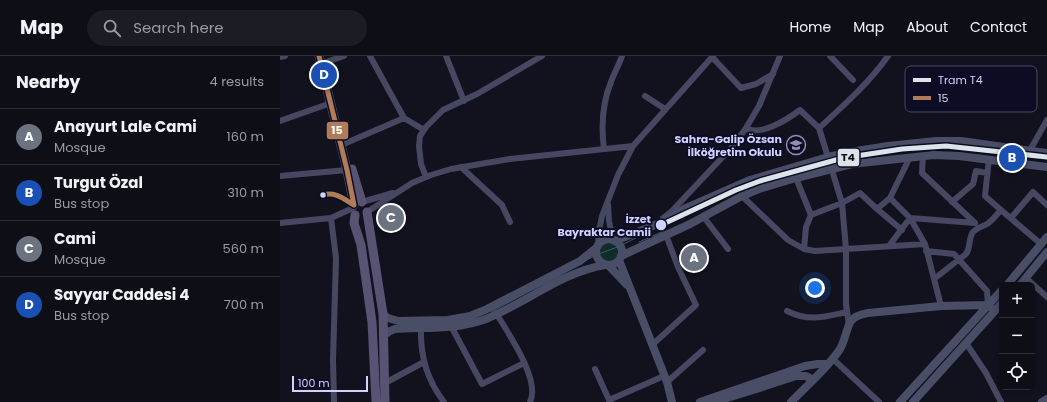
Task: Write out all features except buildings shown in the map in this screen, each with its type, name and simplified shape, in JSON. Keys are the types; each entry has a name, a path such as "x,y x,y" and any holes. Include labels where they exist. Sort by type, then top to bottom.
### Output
{"main road":[{"path":"319,56 356,207 362,217 367,212"},
{"path":"326,59 346,143 356,207 354,224 361,244 366,271 372,322 376,402"},
{"path":"356,207 366,206 383,314 385,402"}],"street":[{"path":"280,58 285,56"},
{"path":"326,59 344,56"},
{"path":"370,56 404,118 424,130"},
{"path":"446,56 464,101"},
{"path":"426,177 421,164 419,151 420,140 424,130 443,110 464,101 542,56"},
{"path":"604,149 602,125 604,107 608,88 622,56"},
{"path":"660,223 660,221 672,211 732,147 746,128 759,106 780,56"},
{"path":"830,56 853,80"},
{"path":"818,128 850,99 884,63 888,56"},
{"path":"630,288 607,265 599,261 595,252 600,224 608,201 618,175 633,146 712,57 741,88 756,84 772,74"},
{"path":"645,96 665,109"},
{"path":"280,121 330,103"},
{"path":"746,128 752,131 766,129 780,123 800,110 818,128 842,203 846,249 846,304 849,325"},
{"path":"346,143 404,118"},
{"path":"1029,152 1047,120"},
{"path":"383,314 392,320 401,321 448,320 470,316 485,310 580,261 604,240 614,240 660,223 684,209 750,180 828,157 888,146 936,141 961,141 1029,152 1047,153"},
{"path":"367,212 398,192 426,177 461,167 510,159 633,146"},
{"path":"620,258 690,224 742,196 759,189 852,164 934,155 960,156 1047,167"},
{"path":"923,156 922,173 977,225"},
{"path":"876,209 890,198 910,157"},
{"path":"988,159 985,196 1041,244"},
{"path":"461,167 502,205 510,222"},
{"path":"280,176 347,170"},
{"path":"952,202 973,184 976,172 987,173"},
{"path":"796,178 811,215 806,227 804,249"},
{"path":"280,222 331,218 356,207 398,192"},
{"path":"1011,218 1033,192 1047,204"},
{"path":"811,215 842,203 860,193 876,209 902,230"},
{"path":"742,196 788,240 804,249 815,251 925,244"},
{"path":"890,198 910,218 925,244 941,306"},
{"path":"383,336 390,330 395,329 468,325 486,318 574,274 590,268 616,263 620,258 622,250 614,240 609,221 608,201"},
{"path":"910,218 986,225 1001,210"},
{"path":"703,216 728,249"},
{"path":"331,218 336,258 333,360 334,402"},
{"path":"889,246 910,218"},
{"path":"934,279 967,252 970,236 977,225"},
{"path":"652,345 696,306 678,267 666,235"},
{"path":"1009,282 1047,237"},
{"path":"926,251 954,254 987,291 990,307"},
{"path":"1023,282 1047,252"},
{"path":"620,258 630,288 666,379 672,402"},
{"path":"1026,278 1047,297"},
{"path":"913,402 966,343 999,294"},
{"path":"791,402 830,361 843,342 849,325 854,318 864,314 941,306 990,307 999,305"},
{"path":"900,402 990,307"},
{"path":"787,311 796,316 810,318 847,312"},
{"path":"496,313 527,367 533,389 533,395 530,402"},
{"path":"451,326 482,384 524,363"},
{"path":"421,328 421,345 424,362 432,384 444,402"},
{"path":"966,343 986,373 1001,402"},
{"path":"595,369 609,401 666,379 703,350"},
{"path":"700,402 805,366 830,361"},
{"path":"830,361 879,402"},
{"path":"385,383 424,362"},
{"path":"713,402 750,392 796,376 803,375 813,380"},
{"path":"1042,402 1047,399"}],"green space":[{"path":"609,242 616,245 619,252 616,259 609,262 602,259 599,252 602,245"}],"tram line":[{"name":"T4","path":"661,225 736,190 760,181 843,158 902,149 946,146 1047,157"},
{"path":"491,312 596,255 620,246 661,225"},
{"path":"639,242 664,231"}],"transit line":[{"name":"15","path":"319,56 354,205"},
{"name":"15","path":"323,195 332,194 343,198 354,205"}],"place":[{"name":"Sayyar Caddesi 4","path":"324,75"},
{"name":"Sahra-Galip Özsan İlköğretim Okulu","path":"796,145"},
{"name":"Turgut Özal","path":"1012,158"},
{"name":"Cami","path":"391,218"},
{"name":"İzzet Bayraktar Camii","path":"661,225"},
{"name":"Anayurt Lale Cami","path":"694,258"}]}
